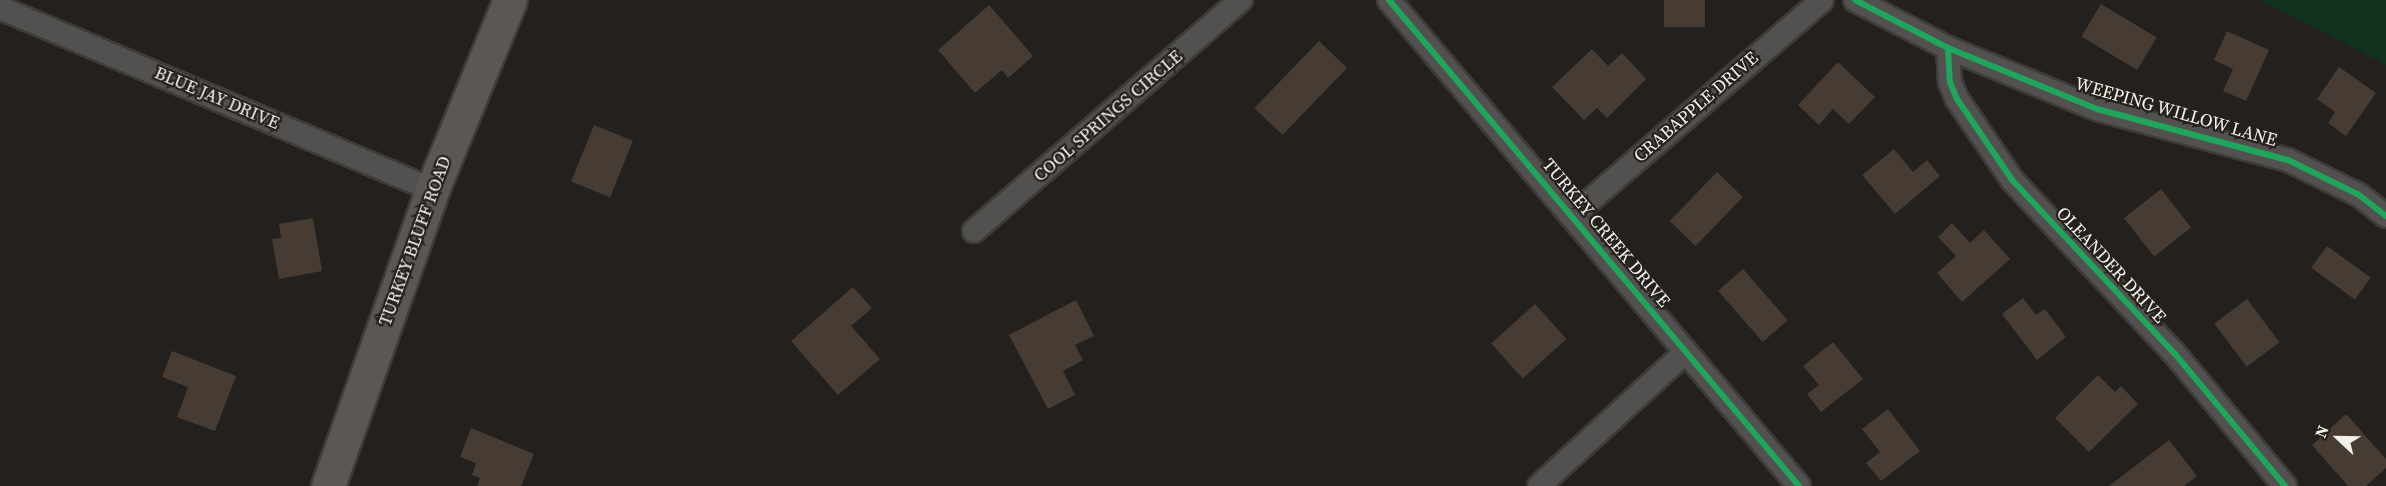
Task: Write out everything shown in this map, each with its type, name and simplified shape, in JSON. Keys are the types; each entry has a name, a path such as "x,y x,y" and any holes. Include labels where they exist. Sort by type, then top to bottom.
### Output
{"street":[{"name":"TURKEY BLUFF ROAD","path":"328,486 432,190 510,0"},
{"name":"COOL SPRINGS CIRCLE","path":"975,231 1241,0"},
{"name":"TURKEY CREEK DRIVE","path":"1389,0 1799,486"},
{"name":"CRABAPPLE DRIVE","path":"1572,216 1822,0"},
{"name":"WEEPING WILLOW LANE","path":"1855,0 1948,48 2097,109 2288,160 2359,195 2386,216"},
{"name":"BLUE JAY DRIVE","path":"0,8 432,190"},
{"name":"OLEANDER DRIVE","path":"1948,48 1950,82 1957,99 2013,182 2175,354 2285,486"},
{"path":"1539,486 1686,352"}],"green space":[{"path":"2260,0 2386,0 2386,65 2320,30"}],"building":[{"path":"1664,0 1705,0 1705,27 1664,27"},
{"path":"2101,4 2157,37 2137,70 2081,37"},
{"path":"989,5 1033,56 1008,78 1002,70 975,93 938,50"},
{"path":"2227,31 2269,50 2246,101 2223,91 2233,69 2214,60"},
{"path":"1319,41 1347,68 1282,135 1254,108"},
{"path":"1592,49 1608,66 1622,53 1646,79 1607,118 1597,108 1584,120 1552,87"},
{"path":"1838,62 1875,97 1849,124 1833,109 1819,125 1798,105"},
{"path":"2339,67 2376,93 2346,136 2328,123 2335,112 2317,99"},
{"path":"594,125 633,141 610,197 571,182"},
{"path":"1894,149 1913,172 1927,160 1940,176 1895,214 1862,175"},
{"path":"1717,172 1743,197 1696,246 1670,221"},
{"path":"2161,189 2191,228 2154,257 2124,218"},
{"path":"313,218 322,271 279,279 272,239 281,238 279,224"},
{"path":"1952,223 1970,243 1984,230 2010,259 1962,302 1937,273 1956,256 1938,237"},
{"path":"2327,246 2371,278 2355,300 2311,268"},
{"path":"1743,269 1788,320 1763,342 1718,291"},
{"path":"853,287 872,308 851,326 880,359 838,395 791,341"},
{"path":"2023,298 2036,315 2045,309 2066,337 2037,360 2002,314"},
{"path":"2247,299 2279,342 2247,367 2214,324"},
{"path":"1076,300 1094,336 1075,345 1083,360 1063,371 1075,395 1048,409 1009,335"},
{"path":"1535,304 1566,339 1523,378 1491,343"},
{"path":"1833,342 1863,379 1821,412 1807,394 1819,385 1803,366"},
{"path":"172,351 236,376 215,431 177,417 188,387 162,377"},
{"path":"2098,375 2115,392 2121,386 2138,404 2089,452 2055,418"},
{"path":"1888,409 1920,451 1881,481 1866,463 1880,452 1862,429"},
{"path":"2346,414 2386,459 2386,468 2366,486 2348,486 2312,445"},
{"path":"471,428 534,454 521,486 477,486 480,478 472,475 476,463 460,457"},
{"path":"2169,440 2197,476 2184,486 2109,486"}],"cycle path":[{"path":"1389,0 1799,486"},
{"path":"1855,0 1948,48 2097,109 2288,160 2359,195 2386,216"},
{"path":"1948,48 1950,82 1957,99 2013,181 2175,354 2285,486"}]}
